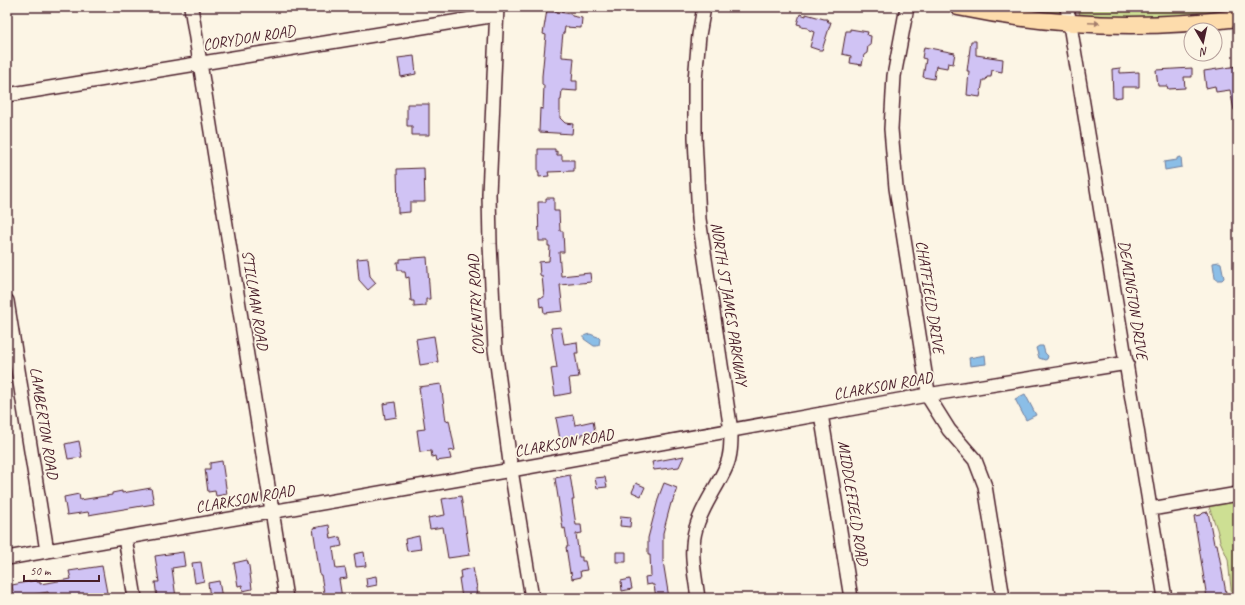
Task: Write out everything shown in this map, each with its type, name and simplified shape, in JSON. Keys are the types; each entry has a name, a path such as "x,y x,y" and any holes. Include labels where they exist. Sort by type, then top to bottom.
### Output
{"main road":[{"path":"958,7 1014,16 1068,15 1120,24 1163,24 1238,18"}],"street":[{"name":"STILLMAN ROAD","path":"191,7 286,598"},
{"name":"NORTH ST JAMES PARKWAY","path":"698,598 693,562 694,536 697,524 704,508 727,466 730,452 731,431 699,219 695,137 696,80 699,35 704,7"},
{"name":"CHATFIELD DRIVE","path":"907,7 894,76 892,137 896,188 928,392 927,395 949,430 975,460 986,486 1003,598"},
{"name":"CORYDON ROAD","path":"7,95 496,11"},
{"name":"COVENTRY ROAD","path":"496,11 490,158 490,244 496,363 511,470 532,598"},
{"name":"DEMINGTON DRIVE","path":"1068,15 1165,598"},
{"name":"LAMBERTON ROAD","path":"7,301 47,551"},
{"name":"CLARKSON ROAD","path":"7,558 511,470 927,395 1127,363"},
{"name":"MIDDLEFIELD ROAD","path":"821,414 851,598"},
{"path":"1151,509 1238,494"},
{"path":"126,538 135,598"}],"green space":[{"path":"985,7 1059,7 1060,13 1058,16"},
{"path":"1085,7 1238,7 1238,11 1150,19 1080,16 1079,11"},
{"path":"1238,499 1238,598 1232,598 1228,559 1220,541 1208,504"}],"water":[{"path":"1181,157 1182,167 1165,170 1164,162 1177,160 1177,158"},
{"path":"1213,263 1221,263 1224,278 1222,280 1216,280"},
{"path":"590,334 600,339 599,345 594,346 584,339 584,336"},
{"path":"1043,346 1045,353 1048,356 1047,359 1045,360 1039,358 1036,348"},
{"path":"985,355 986,364 970,366 969,358"},
{"path":"1025,394 1036,415 1026,420 1015,399"}],"building":[{"path":"547,10 571,14 572,16 582,18 581,28 565,27 561,52 562,57 574,58 572,81 577,81 577,91 562,90 560,100 560,118 565,123 573,124 572,134 539,132 540,108 543,109 544,85 542,85 542,76 546,35 543,34"},
{"path":"800,14 827,19 828,22 831,22 822,50 810,47 814,32 797,24"},
{"path":"850,29 868,32 867,35 871,36 870,46 868,46 867,53 864,55 862,65 850,63 851,56 842,54 846,31 850,31"},
{"path":"971,41 976,41 976,55 1003,59 1002,72 992,70 991,77 987,77 986,80 983,80 980,97 967,95 969,71 967,71"},
{"path":"924,47 955,53 953,64 948,63 947,68 936,66 934,79 923,77 926,59 922,58"},
{"path":"414,56 416,74 401,77 398,58"},
{"path":"1238,66 1238,110 1234,110 1230,90 1216,92 1215,86 1206,88 1204,71"},
{"path":"1120,68 1120,73 1139,72 1139,87 1122,87 1122,97 1113,98 1112,69"},
{"path":"1192,68 1192,77 1184,77 1185,88 1168,89 1167,86 1158,86 1156,70"},
{"path":"407,104 429,104 429,135 412,135 412,126 407,126"},
{"path":"538,149 555,149 555,152 557,151 557,155 562,155 562,160 574,160 574,171 548,172 549,176 539,177"},
{"path":"424,168 425,202 410,202 410,212 398,213 397,169"},
{"path":"546,198 554,198 554,211 559,211 560,231 563,231 564,252 559,252 561,276 590,273 591,282 560,285 563,311 544,313 543,306 540,307 539,298 544,297 539,262 549,261 550,246 548,246 548,241 539,241 538,202 546,202"},
{"path":"427,257 430,299 426,299 426,306 414,307 414,301 411,301 409,277 406,278 405,272 398,270 397,262 400,262 400,259"},
{"path":"368,258 370,276 376,283 368,290 359,280 357,259"},
{"path":"561,327 564,344 577,342 578,353 575,353 579,377 569,378 571,393 555,396 551,369 557,368 551,328"},
{"path":"434,336 438,362 420,365 416,339"},
{"path":"441,384 446,421 449,420 455,450 449,451 451,459 436,461 435,456 432,457 431,451 420,452 417,430 425,429 419,387"},
{"path":"395,402 397,417 385,419 383,404"},
{"path":"573,415 575,425 593,421 595,432 582,434 582,436 575,438 574,436 560,439 556,418"},
{"path":"79,441 82,457 68,459 65,444"},
{"path":"684,456 679,467 654,470 652,462"},
{"path":"222,461 227,494 216,496 215,491 208,492 205,469 210,469 210,463"},
{"path":"570,475 576,525 581,525 582,533 576,534 579,557 582,557 582,561 585,561 587,570 580,571 581,577 572,579 566,547 568,547 565,528 563,529 555,478"},
{"path":"605,477 607,487 597,488 595,478"},
{"path":"636,483 645,487 641,496 632,492"},
{"path":"664,483 677,488 671,503 663,533 663,561 669,598 656,598 654,585 646,585 645,577 651,576 650,555 648,555 648,538"},
{"path":"151,488 154,504 89,515 88,512 67,515 64,497 79,494 80,500 112,495 112,493 122,491 122,493"},
{"path":"461,496 470,555 448,558 443,527 430,529 428,518 445,515 442,499"},
{"path":"1208,512 1214,544 1217,544 1227,598 1207,598 1194,516"},
{"path":"621,516 631,517 630,527 620,526"},
{"path":"329,525 331,539 340,537 342,546 333,548 336,569 345,568 347,578 339,579 342,598 325,598 320,575 313,528"},
{"path":"419,536 421,549 407,551 405,539"},
{"path":"183,552 185,566 172,568 176,598 157,598 155,582 159,582 155,556"},
{"path":"364,552 366,566 356,567 354,554"},
{"path":"616,552 626,552 626,562 616,562"},
{"path":"247,560 252,589 243,591 242,585 238,586 234,563"},
{"path":"201,562 204,581 195,583 192,563"},
{"path":"102,566 108,598 49,598 48,592 14,598 12,585 37,580 40,584 71,579 69,571"},
{"path":"473,568 477,588 477,598 462,598 459,578 461,578 460,571"},
{"path":"376,576 377,585 367,587 366,578"},
{"path":"630,579 632,589 622,591 621,581"},
{"path":"219,581 222,598 210,598 208,583"}]}
